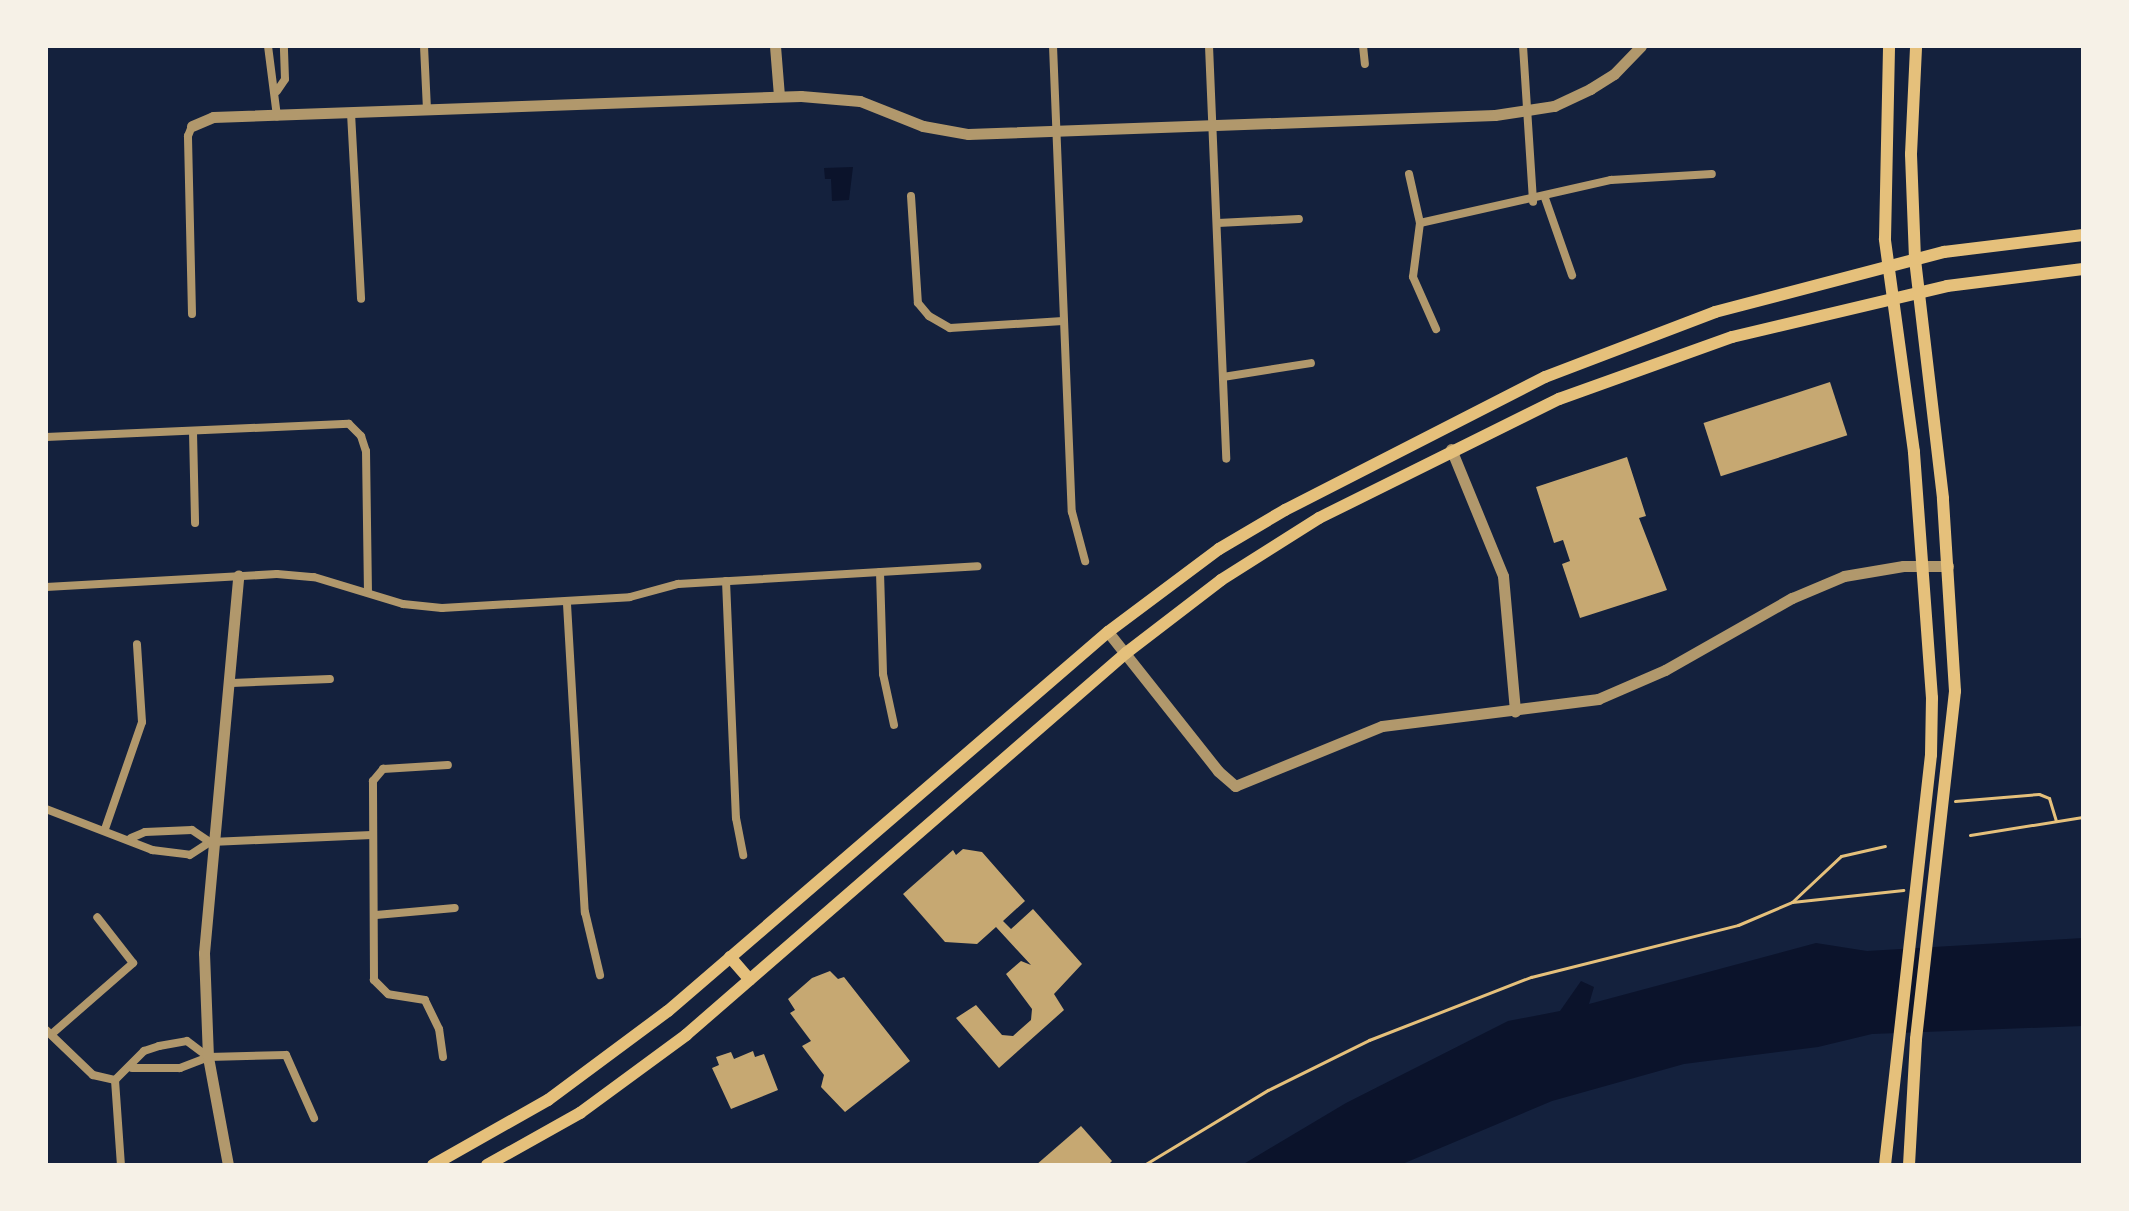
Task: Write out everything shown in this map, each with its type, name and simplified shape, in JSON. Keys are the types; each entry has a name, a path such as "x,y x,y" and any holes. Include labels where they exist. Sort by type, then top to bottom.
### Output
{"main road":[{"path":"1885,1165 1931,755 1924,566 1892,297 1883,184 1889,46"},
{"path":"1909,1165 1916,1039 1955,691 1948,566 1915,259 1911,154 1916,46"},
{"path":"433,1165 548,1100 668,1011 1108,632 1219,549 1285,510 1545,377 1715,312 1915,259 2083,235"},
{"path":"487,1165 580,1113 750,980 1126,653 1221,580 1319,518 1451,449 1654,363 1758,330 1892,297 2083,269"},
{"path":"730,957 750,980"}],"street":[{"path":"268,46 269,78 277,91 277,116"},
{"path":"277,91 285,79 284,46"},
{"path":"424,46 427,110"},
{"path":"775,46 779,96"},
{"path":"1053,46 1072,512 1085,561"},
{"path":"1209,46 1226,459"},
{"path":"1363,46 1365,64"},
{"path":"1523,46 1533,202"},
{"path":"192,314 188,136 192,126 213,117 779,96 860,101 941,131 1057,132 1526,110 1554,106 1590,89 1614,74 1641,46"},
{"path":"351,113 361,299"},
{"path":"1409,174 1420,223 1413,277 1436,329"},
{"path":"1420,223 1533,202 1611,180 1712,174"},
{"path":"911,196 918,303 929,316 950,328 1063,321"},
{"path":"1545,198 1572,275"},
{"path":"1218,223 1299,219"},
{"path":"1223,377 1311,363"},
{"path":"46,437 333,424 356,429 366,451 368,592"},
{"path":"193,432 195,523"},
{"path":"1451,449 1503,576 1515,711"},
{"path":"46,587 238,576 314,577 403,604 442,608 567,604 726,581 977,566"},
{"path":"1108,632 1218,771 1235,786 1382,726 1472,711 1515,711 1598,699 1665,670 1792,598 1844,576 1948,566"},
{"path":"880,572 883,674 894,725"},
{"path":"228,1165 208,1057 204,953 210,842 232,683 238,576"},
{"path":"726,581 736,818 743,855"},
{"path":"567,604 585,912 600,975"},
{"path":"105,829 142,722 137,644"},
{"path":"232,683 330,679"},
{"path":"443,1057 439,1029 425,1000 388,994 376,985 372,835 373,781 383,769 448,765"},
{"path":"46,809 131,838 141,848 190,855 210,842 372,835"},
{"path":"131,838 161,830 192,830 210,842"},
{"path":"161,830 161,851"},
{"path":"376,915 455,908"},
{"path":"97,917 133,963 50,1031 93,1075 115,1080 132,1068 144,1051 159,1046 187,1041 208,1057"},
{"path":"159,1046 160,1066"},
{"path":"132,1068 195,1066 208,1057 286,1055 314,1118"},
{"path":"115,1080 121,1165"}],"path":[{"path":"1943,801 2039,794 2049,798 2056,821"},
{"path":"1970,835 2083,817"},
{"path":"1792,902 1841,856 1885,846"},
{"path":"1144,1165 1320,1063 1464,1001 1607,955 1738,925 1792,902 1914,891"}],"water":[{"path":"853,167 849,200 832,201 831,179 825,179 824,168"},
{"path":"2083,938 2083,1026 1872,1034 1818,1047 1684,1064 1552,1101 1400,1165 1242,1165 1346,1103 1508,1021 1560,1011 1581,981 1594,987 1589,1004 1816,943 1867,951"}],"building":[{"path":"1830,382 1847,435 1721,476 1704,423"},
{"path":"1627,457 1646,516 1639,518 1667,590 1580,618 1562,564 1570,561 1563,540 1554,543 1536,487"},
{"path":"963,849 982,852 1025,901 1003,921 1011,929 1033,909 1082,964 1054,994 1064,1010 999,1068 956,1018 976,1005 1002,1035 1013,1036 1031,1020 1032,1009 1006,974 1021,961 1031,965 996,927 977,944 945,942 903,894 953,850 956,855"},
{"path":"830,971 838,979 844,977 910,1061 845,1112 821,1087 824,1075 802,1046 811,1041 790,1013 795,1010 788,999 812,978"},
{"path":"753,1051 755,1057 764,1054 778,1090 731,1109 712,1068 719,1065 716,1057 731,1052 734,1059"},
{"path":"1081,1126 1112,1161 1108,1165 1036,1165"}]}
